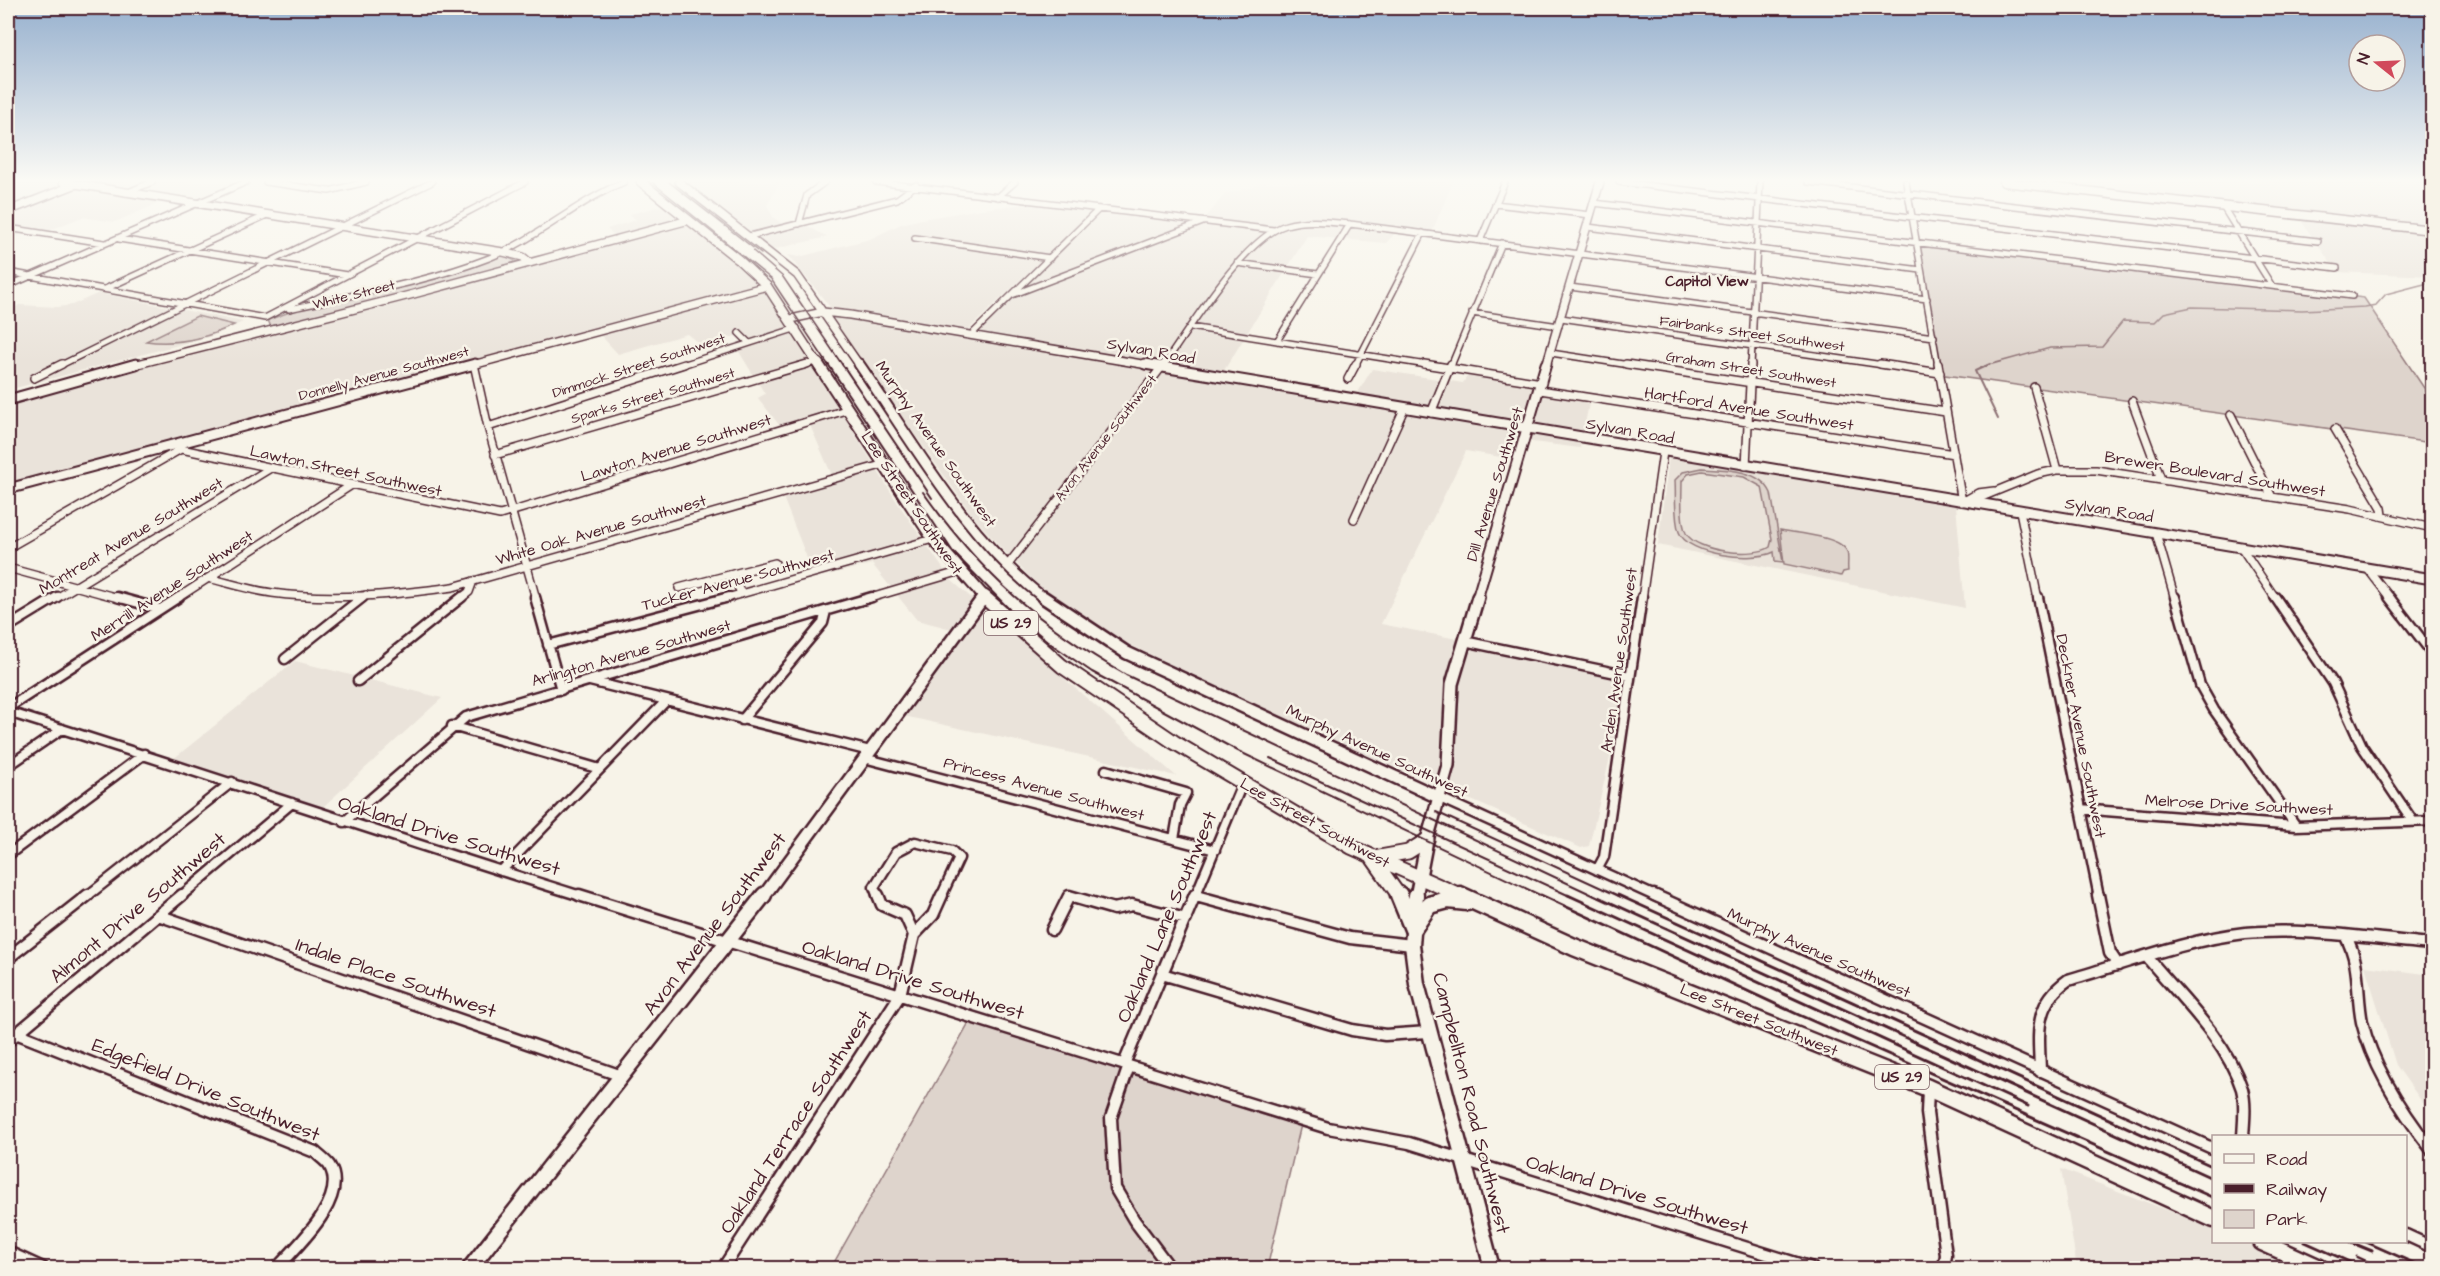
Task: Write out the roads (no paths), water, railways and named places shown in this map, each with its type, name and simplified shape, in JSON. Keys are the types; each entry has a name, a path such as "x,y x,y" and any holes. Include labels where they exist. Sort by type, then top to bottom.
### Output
{"main road":[{"name":"Lee Street Southwest","path":"716,242 768,286 933,539 958,572 982,598 1069,673 1129,715 1242,784 1372,858 1483,905 1584,953 1630,968 1928,1088 2212,1218"},
{"path":"1412,937 1401,898 1372,858 1408,852 1427,840"},
{"path":"1412,937 1422,912 1438,901 1462,901 1483,905"},
{"path":"2264,1243 2320,1269"}],"street":[{"path":"96,242 105,243"},
{"path":"8,286 108,242"},
{"path":"139,242 348,275"},
{"path":"105,290 209,242"},
{"path":"33,378 312,242"},
{"path":"8,272 265,318 413,242"},
{"path":"435,242 517,255 561,253"},
{"path":"283,310 444,273 503,252 523,242"},
{"name":"White Street","path":"8,400 233,338 410,295 605,242"},
{"name":"Murphy Avenue Southwest","path":"757,242 797,275 934,476 977,533 1007,566 1058,609 1127,653 1597,870 2212,1148"},
{"path":"939,242 1050,258"},
{"path":"971,335 1066,242"},
{"path":"1012,295 1153,242"},
{"name":"Avon Avenue Southwest","path":"1007,566 1161,368 1236,263 1257,242"},
{"path":"1277,340 1339,242"},
{"path":"1347,379 1420,242"},
{"path":"1491,242 1927,299"},
{"name":"Dill Avenue Southwest","path":"1427,840 1440,798 1451,748 1452,684 1584,242"},
{"path":"1705,242 1922,270"},
{"path":"1746,466 1757,242"},
{"path":"1905,242 2352,296"},
{"path":"2114,242 2337,268"},
{"path":"2244,242 2272,286"},
{"path":"1431,413 1448,367 1502,243"},
{"path":"1917,243 1962,502"},
{"path":"517,255 529,262"},
{"path":"1236,263 1318,274"},
{"name":"Donnelly Avenue Southwest","path":"8,489 180,446 474,364 768,286"},
{"path":"1570,287 1934,337"},
{"path":"794,324 823,312"},
{"name":"Sylvan Road","path":"823,312 2433,579"},
{"name":"Fairbanks Street Southwest","path":"1472,313 1752,346 1940,373"},
{"name":"Dimmock Street Southwest","path":"488,427 749,344 794,324"},
{"name":"Hartford Avenue Southwest","path":"1190,327 1448,367 1748,423 1954,454"},
{"path":"739,333 749,344"},
{"name":"Graham Street Southwest","path":"1551,353 1946,412"},
{"name":"Sparks Street Southwest","path":"495,455 818,361"},
{"path":"474,364 495,455 561,690"},
{"path":"2034,387 2057,470"},
{"path":"2132,401 2162,479"},
{"name":"Lawton Avenue Southwest","path":"511,512 849,409"},
{"path":"1354,519 1404,409"},
{"path":"2231,415 2272,496"},
{"path":"2334,429 2384,515"},
{"path":"8,548 180,446"},
{"name":"Lawton Street Southwest","path":"180,446 269,469 495,515 511,512"},
{"name":"Arden Avenue Southwest","path":"1597,870 1604,857 1663,452"},
{"name":"White Oak Avenue Southwest","path":"208,578 280,595 366,595 436,590 885,464"},
{"name":"Montreat Avenue Southwest","path":"8,627 269,469"},
{"name":"Brewer Boulevard Southwest","path":"1962,502 2057,470 2096,470 2384,515 2433,528"},
{"path":"1959,485 1983,495 2002,508"},
{"name":"Merrill Avenue Southwest","path":"8,710 350,486"},
{"name":"Deckner Avenue Southwest","path":"2020,511 2110,953 2118,965"},
{"path":"2156,533 2200,685 2214,710 2296,826"},
{"name":"Tucker Avenue Southwest","path":"548,645 741,594 933,539"},
{"path":"2241,547 2333,683 2362,746 2412,820"},
{"path":"680,588 775,563"},
{"path":"8,568 160,609"},
{"path":"2367,568 2433,653"},
{"name":"Arlington Avenue Southwest","path":"344,822 466,717 958,572"},
{"path":"733,574 741,594"},
{"path":"358,681 469,592 473,581"},
{"path":"285,659 366,595"},
{"name":"Avon Avenue Southwest","path":"470,1269 729,942 982,598"},
{"path":"742,720 823,623 826,611"},
{"path":"1464,641 1630,676"},
{"name":"Princess Avenue Southwest","path":"590,681 742,720 1215,850"},
{"path":"501,871 666,701"},
{"name":"Oakland Drive Southwest","path":"8,710 232,782 344,822 1328,1128 1409,1143 1812,1269"},
{"path":"453,726 600,768"},
{"path":"8,766 62,729"},
{"path":"8,855 144,754"},
{"path":"1106,770 1186,793 1180,806 1173,839"},
{"path":"8,958 232,782"},
{"name":"Oakland Lane Southwest","path":"1170,1269 1134,1220 1116,1188 1111,1118 1127,1065 1162,974 1242,784"},
{"name":"Almont Drive Southwest","path":"12,1037 292,803"},
{"name":"Melrose Drive Southwest","path":"2080,809 2296,826 2433,821"},
{"name":"Campbellton Road Southwest","path":"1427,840 1419,877 1412,937 1417,984 1492,1269"},
{"path":"915,842 952,851 959,858 933,915 914,935 905,915 882,905 877,899 874,887 896,852 915,842"},
{"path":"1052,930 1069,896 1114,909 1132,905 1186,919"},
{"path":"1196,896 1350,938 1412,937"},
{"name":"Indale Place Southwest","path":"158,915 622,1076"},
{"path":"2040,1071 2040,1016 2048,995 2068,980 2147,957 2246,933 2283,932 2433,944"},
{"name":"Oakland Terrace Southwest","path":"723,1269 900,995 914,935"},
{"path":"2346,937 2355,952 2362,1023 2396,1096 2433,1150"},
{"path":"2147,957 2221,1050 2236,1074 2245,1106 2243,1135"},
{"path":"1162,974 1352,1030 1385,1035 1428,1032"},
{"name":"Edgefield Drive Southwest","path":"12,1037 315,1152 327,1160 333,1169 334,1181 325,1210 277,1269"},
{"path":"1928,1088 1927,1113 1946,1255 1944,1269"},
{"path":"2407,1235 2433,1247"},
{"path":"8,1252 43,1269"}],"waterway":[{"path":"1987,366 2050,348 2102,347 2123,321 2155,322 2164,313 2192,307 2302,310 2365,307 2376,305 2386,294 2432,282"},
{"path":"1987,366 1975,371 1998,419"}],"railway":[{"path":"725,242 771,279 829,366"},
{"path":"745,242 761,254"},
{"path":"753,251 783,277 843,366"},
{"path":"828,364 953,552 1009,609 1051,644 1092,672 1238,751 1544,897"},
{"path":"842,364 932,498"},
{"path":"923,492 945,522 990,573 1039,617 1094,656 1126,675 1597,897"},
{"path":"1270,758 1572,897"},
{"path":"1436,812 1621,897"},
{"path":"1541,895 1799,1015 2212,1197"},
{"path":"1568,895 2028,1106"},
{"path":"1594,895 2212,1178"},
{"path":"1618,895 2212,1166"},
{"path":"2307,1243 2363,1268"},
{"path":"2352,1243 2372,1251"},
{"path":"2368,1243 2425,1268"},
{"path":"2357,1257 2381,1268"}],"district":[{"name":"Capitol View","path":"1707,281"}]}
